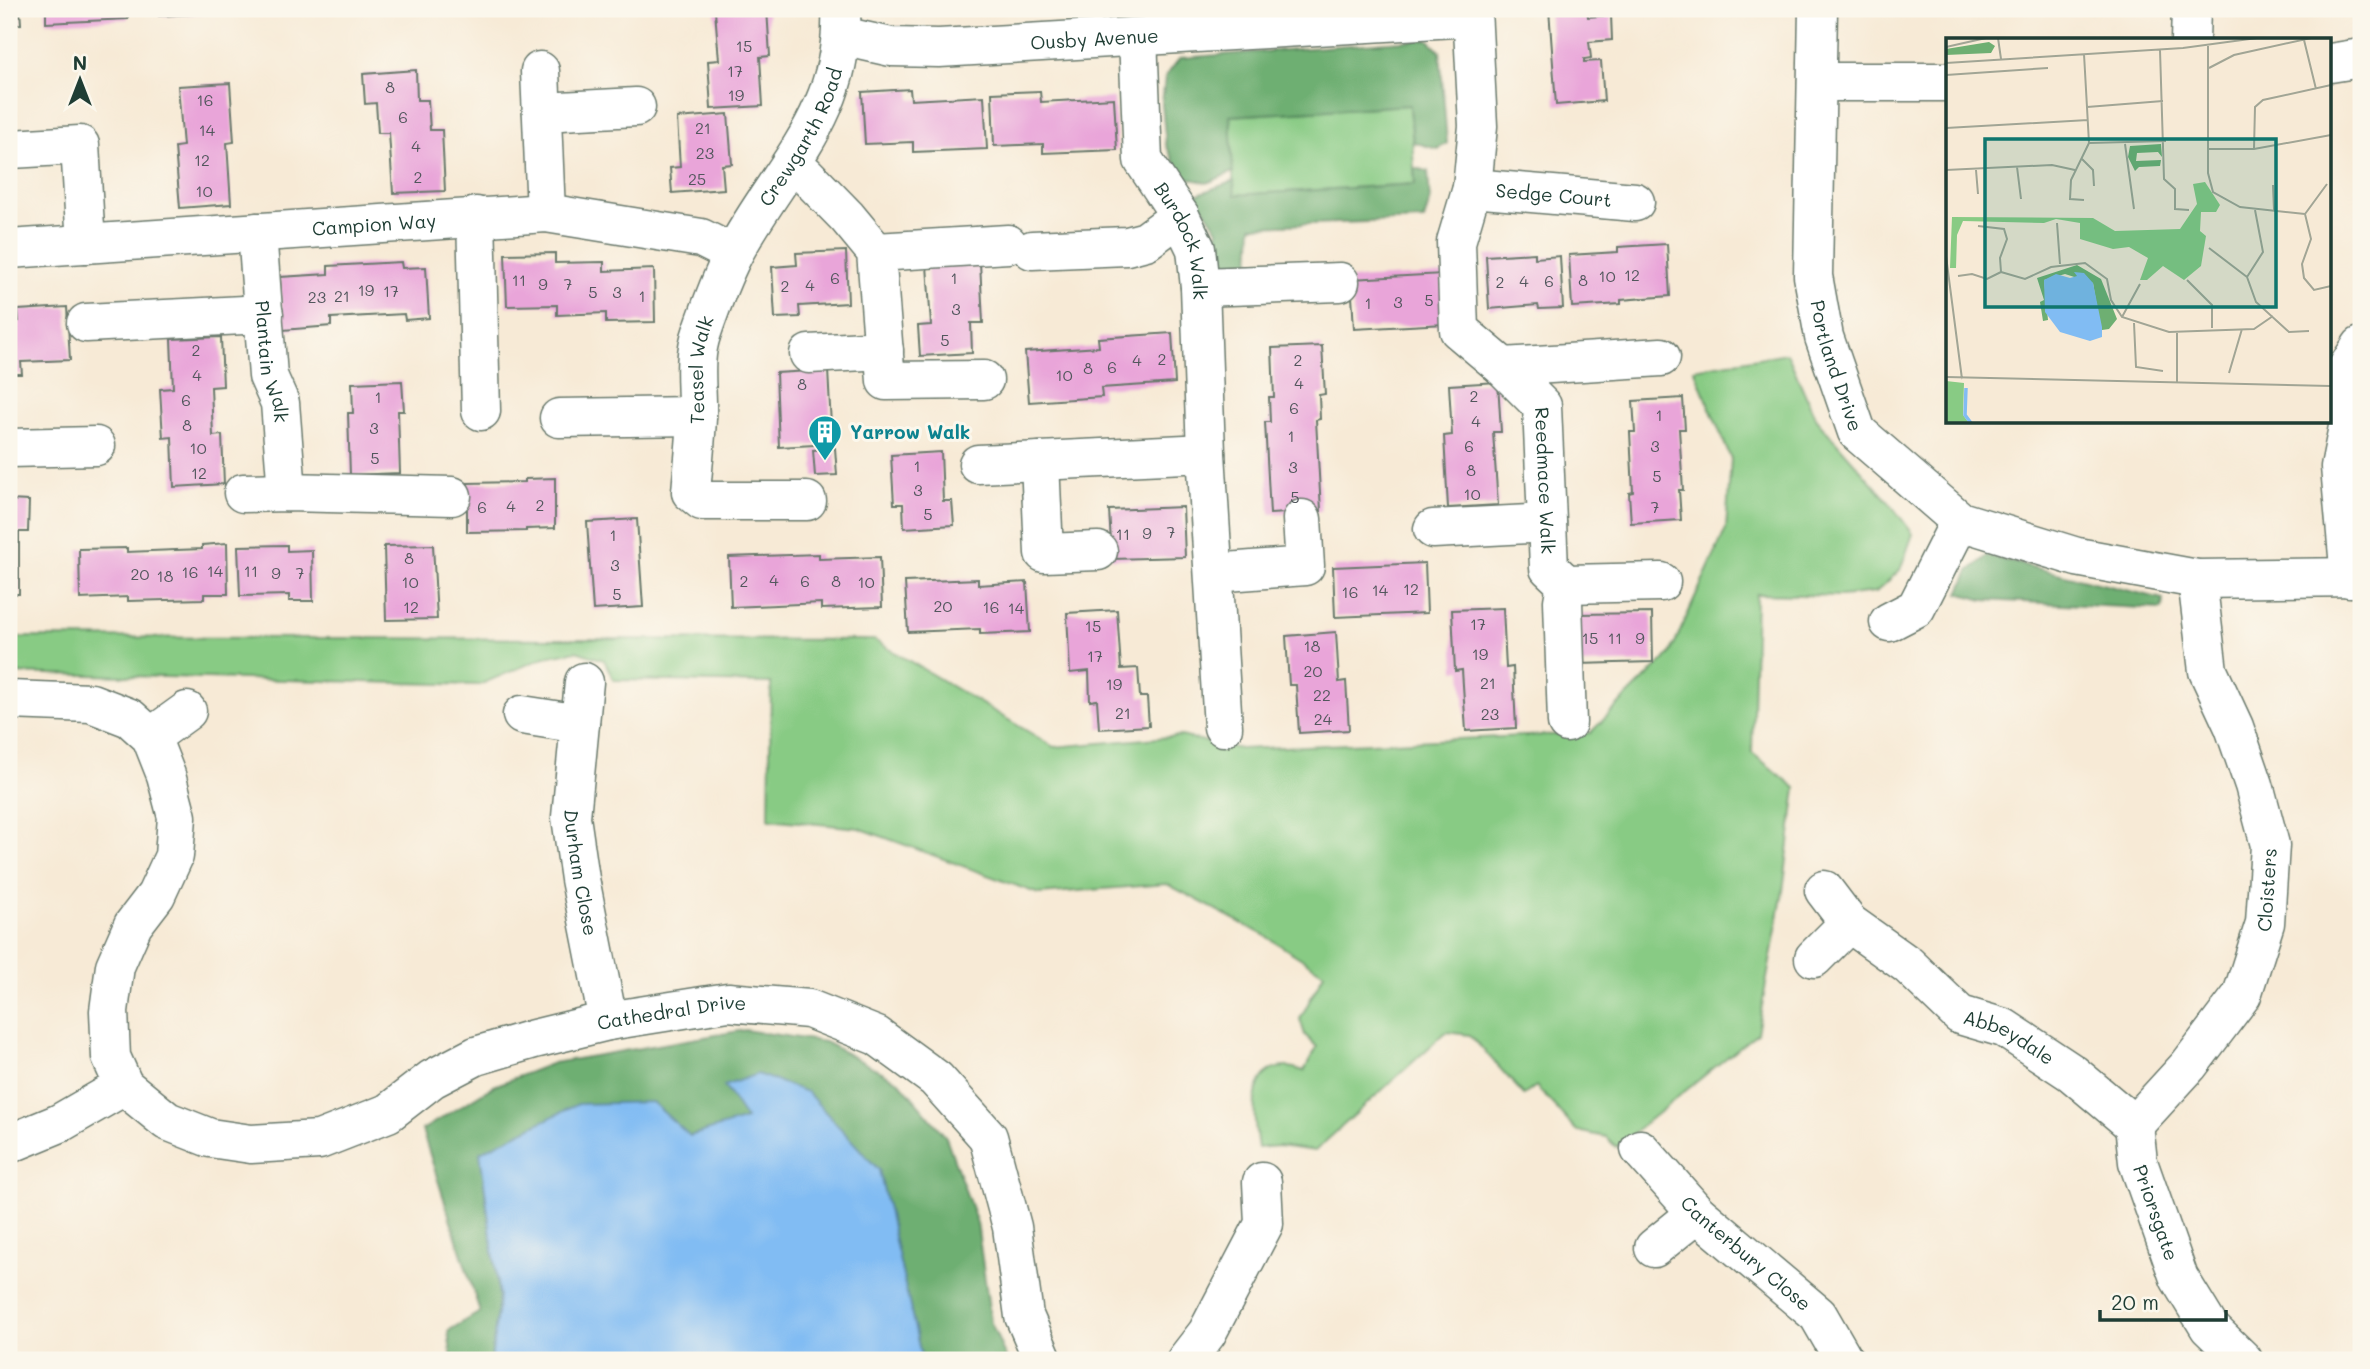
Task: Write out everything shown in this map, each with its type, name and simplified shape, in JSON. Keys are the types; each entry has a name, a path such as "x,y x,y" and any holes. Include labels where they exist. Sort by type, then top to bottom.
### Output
{"street":[{"name":"Portland Drive","path":"1818,9 1813,276 1824,337 1857,432 1961,521 2077,557 2197,579 2356,577"},
{"path":"2190,38 2191,9"},
{"name":"Ousby Avenue","path":"841,22 891,47 939,48 1472,13"},
{"name":"Reedmace Walk","path":"1472,13 1478,126 1472,188 1456,242 1459,330 1503,367 1542,406 1549,568 1566,584"},
{"name":"Crewgarth Road","path":"733,254 822,111 835,75 841,22"},
{"name":"Burdock Walk","path":"1138,37 1143,160 1180,216 1196,248 1223,727"},
{"path":"2332,62 2361,58"},
{"path":"540,71 545,213"},
{"path":"1817,82 1946,82"},
{"path":"542,112 636,107"},
{"path":"11,149 80,145 86,244"},
{"path":"790,165 804,174 821,191 876,252 885,365"},
{"name":"Sedge Court","path":"1472,188 1635,202"},
{"name":"Campion Way","path":"9,249 545,213 701,238 733,254"},
{"path":"476,216 481,411"},
{"path":"876,252 1127,246 1146,241 1180,216"},
{"name":"Plantain Walk","path":"257,232 268,376 280,403 286,492"},
{"name":"Teasel Walk","path":"733,254 701,335 695,360 697,415 691,492 702,501 807,501"},
{"path":"1200,287 1340,282"},
{"path":"86,323 264,314"},
{"path":"809,354 984,380"},
{"path":"1503,367 1661,357"},
{"path":"2345,363 2349,422 2340,467 2356,577"},
{"path":"559,418 697,415"},
{"path":"9,448 96,446"},
{"path":"978,464 1206,453"},
{"path":"1040,461 1044,553 1098,551"},
{"path":"243,493 452,496"},
{"path":"1214,573 1305,566 1301,519"},
{"path":"1909,618 1961,521"},
{"path":"1433,529 1546,523"},
{"name":"Cloisters","path":"2134,1125 2189,1065 2242,995 2265,923 2270,845 2254,785 2234,727 2208,671 2197,579"},
{"path":"1567,723 1563,601 1566,584 1661,582"},
{"name":"Durham Close","path":"584,682 571,817 580,879 608,1021"},
{"path":"9,700 91,703 130,718 151,737 166,775 177,817 173,856 156,895 133,925 115,966 109,1011 111,1057 124,1086 60,1123 9,1144"},
{"path":"151,737 187,711"},
{"path":"522,715 580,724"},
{"name":"Abbeydale","path":"1824,890 1849,923 1908,965 1960,1015 2004,1028 2072,1073 2134,1125"},
{"path":"1814,958 1849,923"},
{"name":"Cathedral Drive","path":"124,1086 167,1121 210,1138 251,1144 319,1140 388,1113 432,1079 477,1056 608,1021 728,1002 809,1009 877,1036 936,1079 988,1137 1012,1227 1024,1316 1043,1360"},
{"name":"Priorsgate","path":"2134,1125 2138,1162 2179,1278 2209,1327 2243,1360"},
{"name":"Canterbury Close","path":"1640,1149 1697,1213 1818,1315 1844,1360"},
{"path":"1186,1360 1207,1333 1264,1224 1262,1182"},
{"path":"1654,1248 1697,1213"}],"green space":[{"path":"1428,39 1440,51 1447,144 1437,149 1413,142 1410,105 1230,116 1233,172 1207,183 1181,176 1166,145 1162,104 1165,77 1180,58"},
{"path":"1410,105 1415,184 1234,195 1230,116"},
{"path":"1414,168 1428,171 1430,201 1424,220 1252,226 1250,267 1223,262 1217,246 1218,230 1195,195 1234,181 1235,195 1415,184"},
{"path":"1787,353 1816,419 1888,501 1913,534 1900,570 1876,592 1841,596 1756,594 1752,753 1796,788 1783,891 1757,1033 1616,1147 1606,1137 1577,1131 1536,1086 1524,1095 1470,1035 1446,1032 1315,1151 1278,1146 1258,1148 1254,1110 1259,1085 1265,1075 1274,1069 1290,1067 1304,1071 1317,1047 1305,1035 1300,1019 1324,973 1264,935 1167,884 1039,894 859,828 769,819 771,683 614,680 604,660 576,651 545,657 479,685 9,673 9,637 874,640 1054,747 1181,736 1240,749 1590,733 1670,654 1726,529 1731,459 1694,369"},
{"path":"1987,556 2163,599 2162,609 1983,600 1959,593 1969,571"},
{"path":"745,1030 825,1042 899,1081 946,1137 977,1223 991,1323 1007,1360 922,1360 879,1170 747,1119 689,1136 652,1102 480,1152 499,1297 491,1360 452,1360 448,1331 480,1312 422,1130 494,1086 553,1063"}],"water":[{"path":"757,1074 807,1092 879,1170 922,1360 491,1360 499,1297 480,1152 578,1104 652,1102 690,1136 746,1119 724,1086"}],"building":[{"path":"9,9 20,9 21,24 9,25"},
{"path":"46,9 127,9 128,19 46,23"},
{"path":"158,9 250,9 250,11 159,16"},
{"path":"767,9 770,56 760,57 763,106 711,109 708,61 719,60 715,11"},
{"path":"1549,9 1587,9 1588,17 1611,15 1612,40 1589,42 1591,58 1584,59 1584,62 1601,61 1604,101 1556,105"},
{"path":"416,70 417,100 428,100 430,130 442,130 445,191 393,193 389,133 378,133 376,103 365,104 363,74"},
{"path":"230,83 234,142 227,143 231,204 180,208 175,147 183,146 178,86"},
{"path":"910,89 911,100 984,96 987,149 913,152 913,142 865,144 862,92"},
{"path":"1040,91 1041,102 1114,98 1117,150 1043,153 1043,144 994,146 992,93"},
{"path":"728,114 732,164 722,165 724,189 672,193 670,168 680,167 677,118"},
{"path":"1667,244 1670,296 1621,300 1621,304 1572,307 1569,255 1618,252 1618,247"},
{"path":"846,251 848,303 799,306 800,317 775,318 772,267 797,265 796,253"},
{"path":"555,253 555,263 604,262 604,271 654,269 655,322 606,323 606,313 557,315 557,305 507,306 505,254"},
{"path":"1535,253 1535,258 1560,256 1563,308 1539,309 1538,305 1489,309 1486,256"},
{"path":"401,262 402,268 426,267 429,318 405,320 404,314 331,318 331,326 283,330 280,277 328,274 328,266"},
{"path":"980,262 983,323 971,323 972,353 920,356 918,326 931,325 927,265"},
{"path":"1443,274 1445,324 1354,329 1351,279"},
{"path":"67,307 70,360 21,362 22,374 9,374 9,322 19,321 18,310"},
{"path":"1172,333 1175,383 1101,388 1102,397 1029,402 1025,352 1099,347 1098,338"},
{"path":"221,337 223,386 211,387 213,436 222,435 224,484 174,487 172,437 163,438 160,389 173,388 171,339"},
{"path":"1322,346 1325,394 1319,395 1320,419 1316,420 1321,511 1270,514 1265,422 1270,422 1269,397 1274,397 1272,348"},
{"path":"828,370 832,444 779,447 776,373"},
{"path":"402,381 404,411 398,411 400,473 350,475 348,413 353,413 352,383"},
{"path":"1498,382 1501,432 1493,432 1498,505 1448,508 1444,436 1452,435 1449,385"},
{"path":"1683,398 1685,429 1679,429 1683,490 1679,490 1681,520 1631,523 1629,493 1633,492 1630,432 1635,432 1633,401"},
{"name":"Yarrow Walk","path":"835,448 837,475 815,476 813,450"},
{"path":"941,452 943,501 952,501 954,525 904,528 903,504 894,504 891,455"},
{"path":"555,478 555,528 467,532 467,483 525,482 525,479"},
{"path":"9,500 29,501 28,532 19,532 19,594 9,594"},
{"path":"1183,507 1185,557 1112,559 1109,510"},
{"path":"637,519 643,607 593,610 587,522"},
{"path":"227,543 228,594 204,594 204,599 80,599 79,549 127,548 127,552 202,549 202,545"},
{"path":"287,545 287,551 312,550 313,601 289,601 289,595 240,596 238,546"},
{"path":"433,545 437,619 386,620 384,546"},
{"path":"819,554 819,559 880,557 882,607 821,609 821,603 731,607 729,557"},
{"path":"1425,563 1427,613 1335,617 1333,567"},
{"path":"978,579 978,585 1027,582 1030,632 980,634 980,629 908,632 905,582"},
{"path":"1503,608 1506,668 1513,667 1516,728 1466,731 1462,670 1455,671 1452,610"},
{"path":"1117,610 1121,669 1138,668 1140,697 1147,697 1149,726 1099,729 1097,700 1090,701 1089,671 1070,673 1067,613"},
{"path":"1652,613 1653,662 1578,664 1577,614"},
{"path":"1336,632 1339,682 1346,681 1349,730 1299,733 1296,685 1289,685 1286,636"}],"place":[{"name":"Yarrow Walk","path":"825,462"}]}
